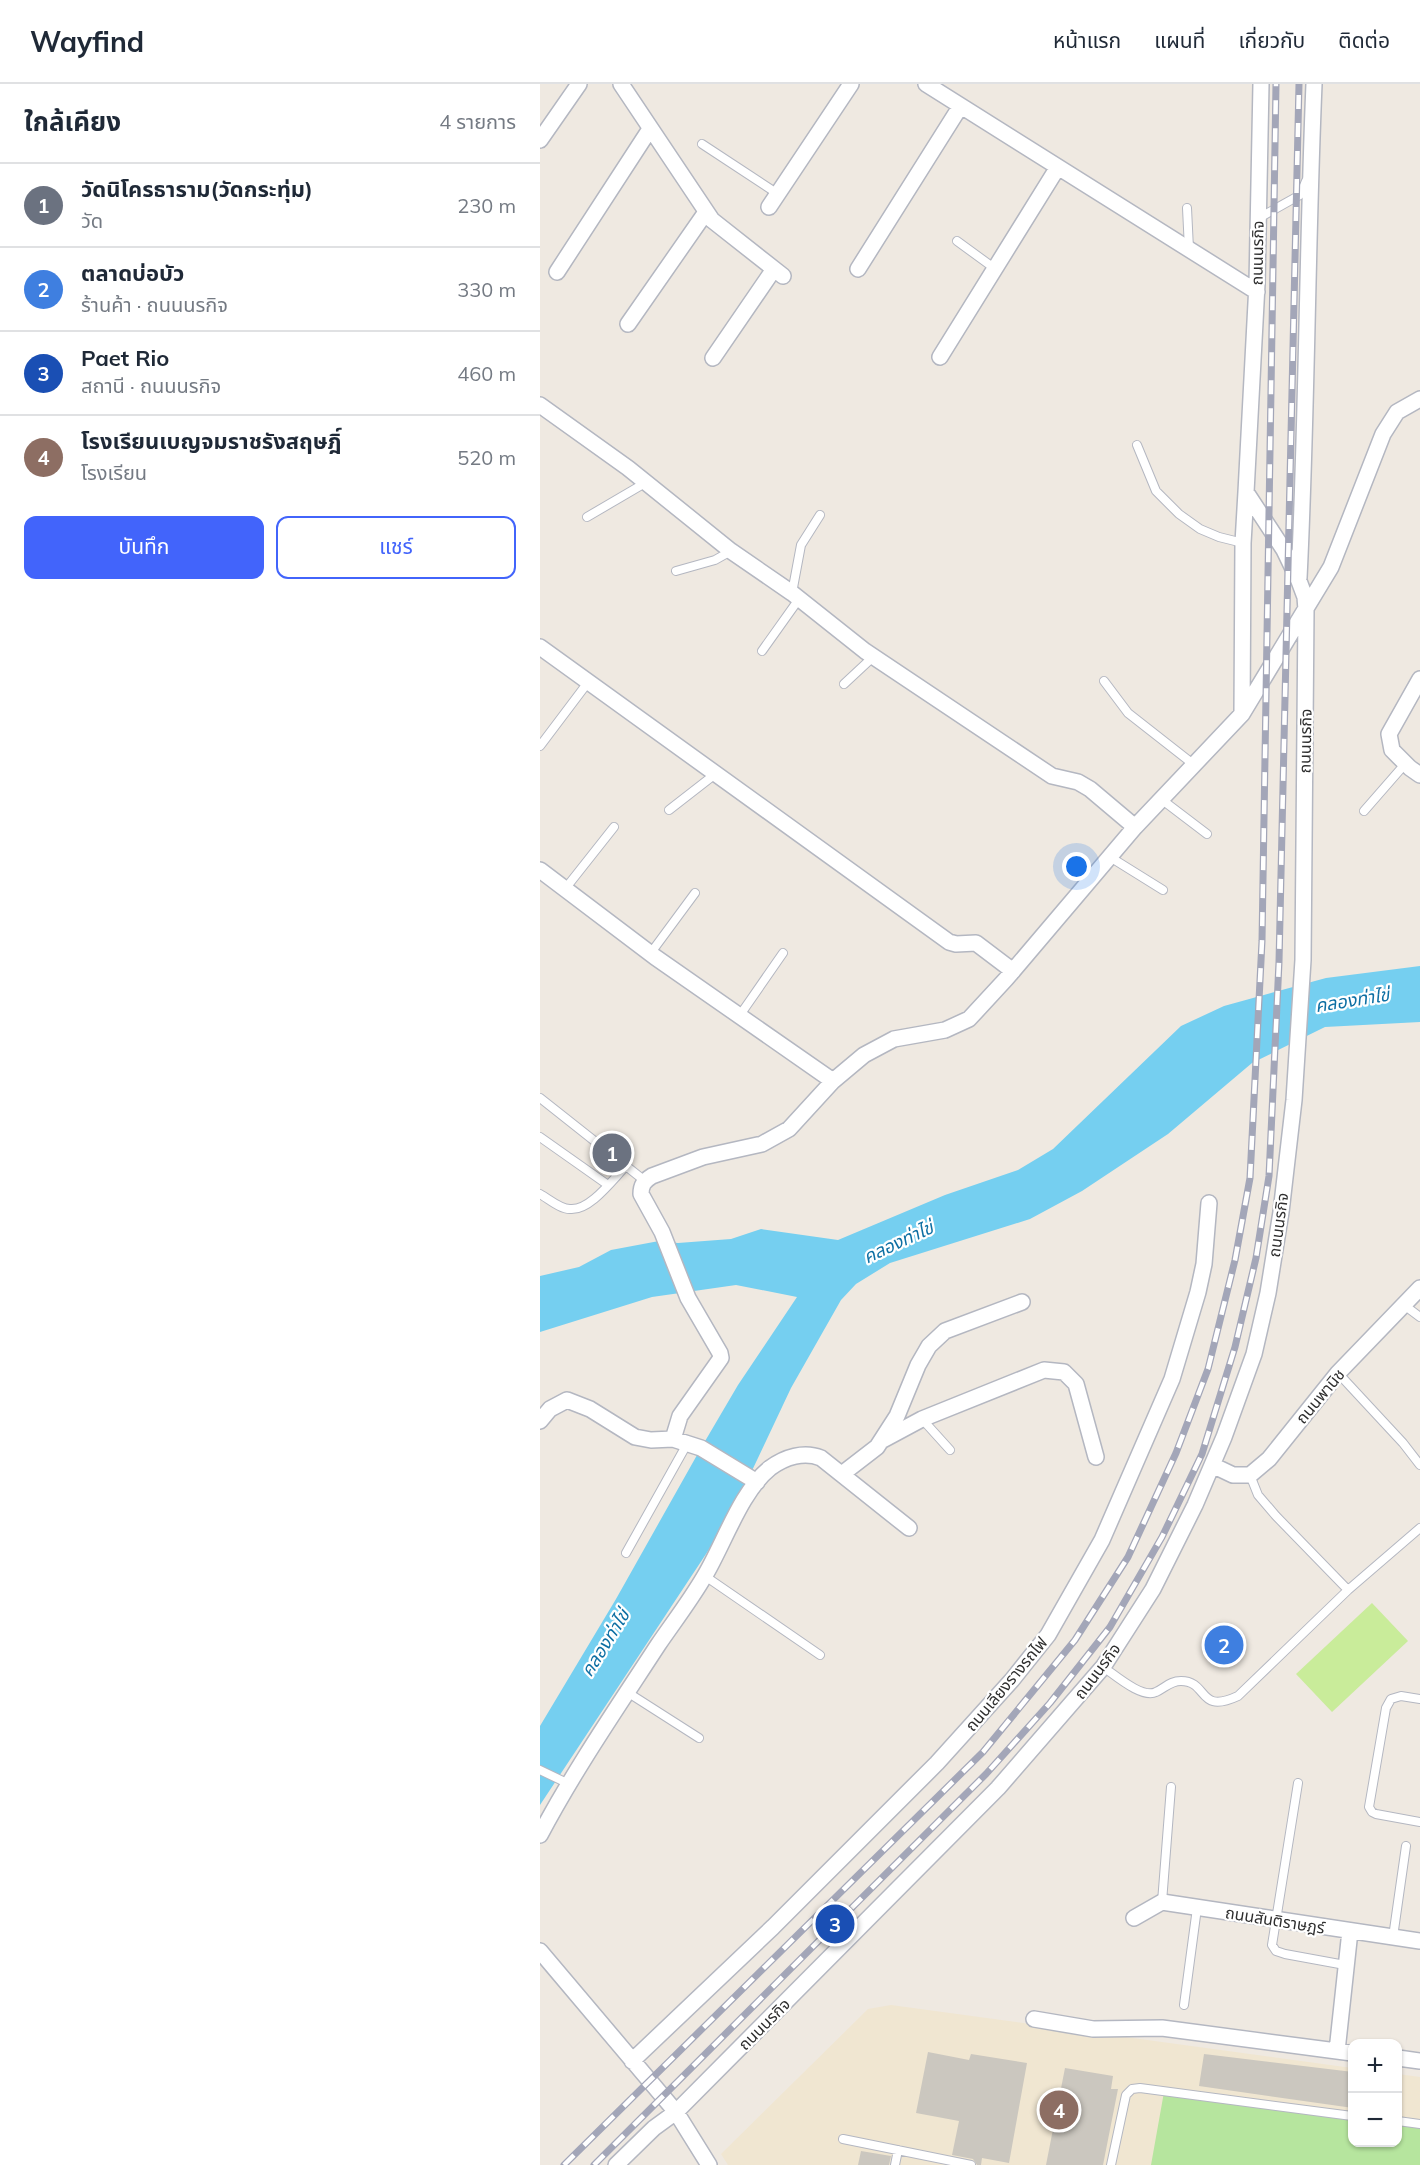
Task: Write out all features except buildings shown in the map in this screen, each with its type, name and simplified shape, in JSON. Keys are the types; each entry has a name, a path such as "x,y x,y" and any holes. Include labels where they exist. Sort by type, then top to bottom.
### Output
{"street":[{"path":"540,140 579,84"},
{"path":"621,84 712,220 778,272 713,358"},
{"path":"769,207 851,84"},
{"path":"926,84 1257,292"},
{"name":"ถนนนรกิจ","path":"676,2112 998,1788 1103,1667 1154,1589 1195,1505 1254,1354 1268,1293 1281,1212 1294,1100 1303,960 1306,610 1305,597 1284,550 1246,492 1257,292 1261,84"},
{"path":"1299,581 1305,448 1314,84"},
{"path":"858,269 960,107"},
{"path":"557,272 650,129"},
{"path":"940,357 1058,167"},
{"path":"628,324 706,212"},
{"path":"687,1443 680,1416 721,1358 688,1298 662,1232 641,1194 645,1181 652,1176 703,1157 762,1144 789,1129 833,1081 864,1054 894,1039 945,1030 969,1019 1013,971 1135,827 1192,764 1242,714 1331,567 1383,434 1397,412 1420,399"},
{"path":"540,405 731,551 796,596 873,657 1052,776 1078,782 1090,789 1135,827"},
{"path":"1242,714 1243,543 1246,492"},
{"path":"540,647 714,775 949,942 976,943 1013,971"},
{"path":"1420,679 1389,734 1392,750 1420,775"},
{"path":"540,870 650,954 833,1081"},
{"name":"ถนนเลียงรางรถไฟ","path":"632,2061 773,1927 937,1763 1012,1680 1048,1635 1102,1540 1172,1379 1198,1292 1209,1203"},
{"name":"ถนนพานิช","path":"1250,1475 1269,1459 1338,1373 1420,1288"},
{"path":"842,1474 877,1447 897,1416 928,1346 945,1331 1022,1302"},
{"path":"881,1441 922,1419 1044,1370 1064,1372 1076,1384 1096,1457"},
{"path":"540,1421 550,1409 567,1400 590,1409 635,1437 687,1443 756,1481"},
{"path":"540,1835 564,1782 592,1745 705,1576 723,1537 756,1481 770,1469 785,1459 811,1454 821,1458 909,1528"},
{"path":"1212,1465 1233,1475 1250,1475"},
{"path":"1134,1918 1162,1902"},
{"name":"ถนนสันติราษฎร์","path":"1162,1902 1420,1941"},
{"path":"1337,2051 1350,1931"},
{"path":"540,1951 676,2112 709,2165"},
{"path":"1034,2019 1093,2029 1162,2028 1348,2052"},
{"path":"1402,2059 1420,2061"},
{"path":"616,2165 654,2128 676,2112"}],"lane":[{"path":"702,144 778,194"},
{"path":"1258,219 1300,195 1308,177 1311,158"},
{"path":"1187,208 1189,249"},
{"path":"957,241 994,268"},
{"path":"1137,445 1156,491 1179,514 1200,529 1243,543"},
{"path":"588,516 645,483"},
{"path":"762,651 796,596 801,545 820,515"},
{"path":"676,571 715,560 731,551"},
{"path":"844,684 873,657"},
{"path":"540,746 589,681"},
{"path":"1104,681 1128,713 1192,764"},
{"path":"1364,811 1405,764"},
{"path":"669,810 714,775"},
{"path":"1161,799 1207,834"},
{"path":"565,889 614,827"},
{"path":"1110,857 1163,890"},
{"path":"650,954 695,893"},
{"path":"740,1015 783,953"},
{"path":"540,1098 645,1181"},
{"path":"540,1137 608,1185"},
{"path":"540,1194 564,1208 571,1210 582,1208 626,1166"},
{"path":"1404,1305 1420,1317"},
{"path":"1338,1373 1403,1443 1420,1465"},
{"path":"922,1419 950,1450"},
{"path":"626,1553 687,1443"},
{"path":"1250,1475 1258,1495 1348,1590"},
{"path":"1103,1667 1146,1694 1156,1693 1167,1684 1182,1681 1193,1684 1211,1702 1222,1703 1238,1696 1348,1590 1420,1528"},
{"path":"705,1576 820,1655"},
{"path":"627,1692 699,1738"},
{"path":"1420,1698 1401,1696 1391,1699 1386,1708 1369,1808 1376,1814 1420,1822"},
{"path":"540,1770 564,1782"},
{"path":"1298,1783 1272,1945 1276,1951 1346,1965"},
{"path":"1162,1902 1171,1787"},
{"path":"1393,1937 1406,1846"},
{"path":"1184,2005 1197,1908"},
{"path":"1111,2165 1126,2095 1132,2089 1140,2088 1348,2115"},
{"path":"1402,2122 1420,2124"},
{"path":"843,2139 971,2165"},
{"path":"895,2165 898,2150"}],"shaded area":[{"path":"891,2005 1348,2067 1348,2147 1402,2147 1402,2075 1420,2077 1420,2165 728,2165 721,2154 868,2009"}],"green space":[{"path":"1372,1603 1408,1641 1332,1712 1296,1674"},
{"path":"1164,2092 1348,2115 1348,2147 1402,2147 1402,2122 1420,2124 1420,2165 1151,2165"}],"water":[{"name":"คลองท่าไข่","path":"1420,966 1420,1022 1325,1027 1252,1063 1168,1134 1082,1191 1030,1219 890,1263 856,1284 841,1300 791,1388 740,1496 708,1551 540,1805 540,1726 616,1599 738,1385 797,1297 736,1285 652,1297 540,1332 540,1276 579,1267 611,1250 659,1241 678,1243 731,1239 761,1229 838,1240 945,1195 1018,1170 1053,1149 1181,1026 1224,1006 1326,978"}],"railway":[{"path":"564,2165 983,1752 1075,1640 1128,1557 1176,1453 1208,1369 1235,1260 1250,1178 1262,941 1276,84"},
{"path":"594,2165 986,1774 1050,1703 1110,1627 1162,1537 1202,1454 1235,1347 1256,1258 1269,1176 1279,962 1299,84"}],"place":[{"name":"วัดนิโครธาราม(วัดกระทุ่ม)","path":"612,1153"},
{"name":"ตลาดบ่อบัว","path":"1224,1645"},
{"name":"Paet Rio","path":"835,1924"},
{"name":"โรงเรียนเบญจมราชรังสฤษฎิ์","path":"1059,2110"}]}
